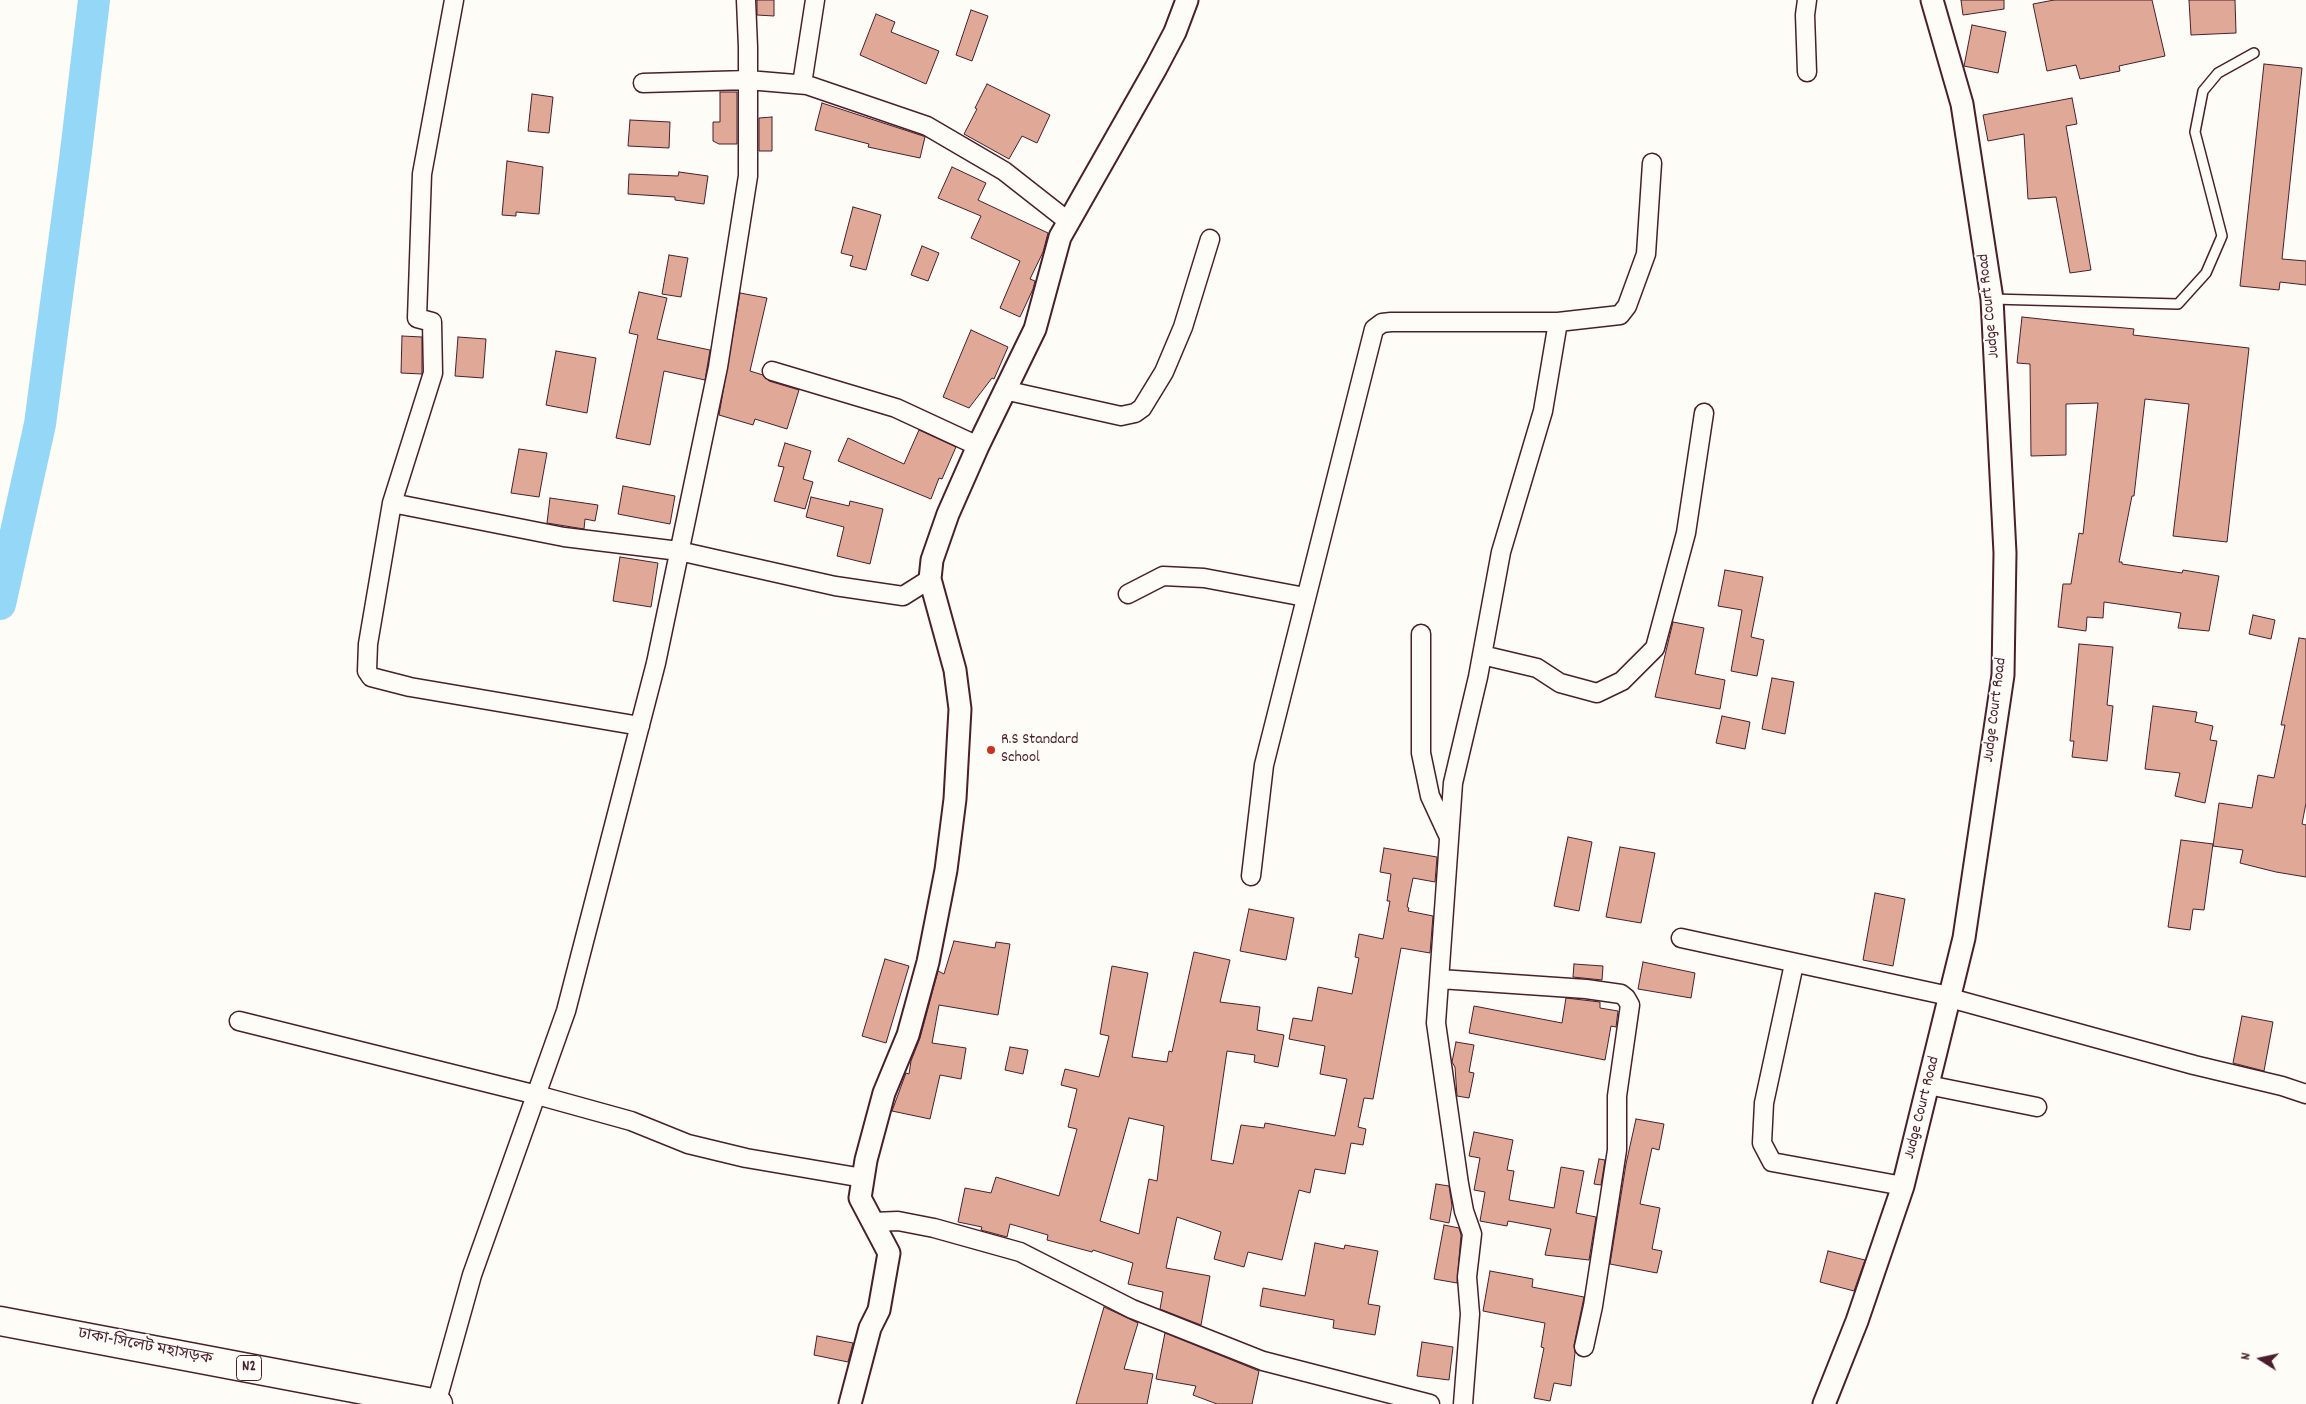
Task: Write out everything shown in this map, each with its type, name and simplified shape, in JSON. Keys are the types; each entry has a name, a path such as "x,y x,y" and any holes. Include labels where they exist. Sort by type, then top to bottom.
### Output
{"highway":[{"name":"ঢাকা-সিলেট মহাসড়ক","path":"0,1321 437,1404"}],"street":[{"path":"454,0 422,174 417,318 432,322 433,373 392,503 368,644 367,671 371,676 410,686 640,726"},
{"path":"437,1404 472,1275 566,1011 656,663 718,367 748,176 746,0"},
{"path":"802,84 816,0"},
{"path":"850,1404 870,1328 879,1310 889,1253 860,1198 863,1178 884,1093 908,1035 928,962 946,870 955,799 960,709 955,670 930,579 930,570 936,546 978,446 1035,329 1060,236 1156,68 1187,0"},
{"path":"1807,0 1805,15 1807,72"},
{"name":"Judge Court Road","path":"1824,1404 1857,1321 1903,1186 1950,998 1964,938 2003,675 2005,553 1992,299 1962,104 1932,0"},
{"path":"642,83 748,80 802,84 927,126 1004,171 1068,222"},
{"path":"1251,876 1264,764 1374,329 1382,323 1391,322 1558,322 1620,316 1627,306 1646,254 1652,163"},
{"path":"1004,390 1121,416 1135,413 1142,408 1164,372 1179,336 1210,239"},
{"path":"1463,1404 1470,1314 1467,1277 1472,1234 1464,1211 1459,1184 1436,1023 1453,783 1482,654 1501,552 1543,411 1558,322"},
{"path":"772,371 896,408 978,446"},
{"path":"1482,654 1537,668 1560,683 1597,693 1622,681 1655,648 1686,533 1704,413"},
{"path":"392,503 564,537 679,551 835,586 903,596 930,579"},
{"path":"1128,594 1164,576 1204,578 1306,597"},
{"path":"1421,634 1421,753 1430,796 1449,836"},
{"path":"1680,938 1949,996 1950,998 2194,1065 2282,1086 2306,1094"},
{"path":"1794,964 1764,1103 1762,1143 1772,1162 1903,1186"},
{"path":"1440,979 1586,989 1621,994 1630,1005 1628,1030 1617,1096 1617,1150 1593,1306 1584,1347"},
{"path":"239,1022 537,1095 631,1121 688,1144 746,1158 863,1178"},
{"path":"1928,1085 2036,1107"},
{"path":"873,1222 898,1221 934,1228 1020,1252 1132,1309 1263,1362 1430,1404"}],"lane":[{"path":"1992,299 2178,304 2206,273 2222,236 2195,132 2203,91 2218,73 2254,54"}],"building":[{"path":"757,0 774,0 774,16 757,15"},
{"path":"1961,0 2004,0 2004,9 1963,15"},
{"path":"2054,0 2152,0 2165,56 2119,66 2120,71 2080,79 2076,65 2047,71 2033,4"},
{"path":"2189,0 2235,0 2236,33 2191,35"},
{"path":"971,10 988,16 972,61 956,55"},
{"path":"876,14 895,22 891,32 939,51 926,84 860,55"},
{"path":"1972,25 2006,32 1998,73 1964,66"},
{"path":"2264,64 2302,68 2282,259 2306,261 2306,285 2280,282 2279,290 2240,286"},
{"path":"987,84 1050,115 1037,143 1022,136 1009,159 964,134"},
{"path":"720,92 737,92 737,144 719,144 713,141 713,122 720,122"},
{"path":"532,94 553,97 549,133 528,131"},
{"path":"2072,98 2077,124 2066,126 2091,270 2070,273 2056,197 2028,199 2024,134 1988,141 1983,115"},
{"path":"822,103 925,137 920,158 868,147 869,144 815,130"},
{"path":"772,117 772,151 759,151 759,118"},
{"path":"630,120 670,122 669,148 628,146"},
{"path":"507,161 543,167 539,214 516,212 516,216 502,215"},
{"path":"952,167 986,183 978,200 1048,233 1043,252 1030,279 1035,281 1033,289 1020,317 1000,308 1020,261 971,238 981,216 938,198"},
{"path":"679,172 708,176 704,204 675,200 675,197 628,194 629,174 678,176"},
{"path":"853,207 881,215 866,270 850,266 853,256 841,253"},
{"path":"922,246 939,253 928,281 911,275"},
{"path":"669,255 688,258 681,297 662,294"},
{"path":"639,292 667,298 657,339 710,350 705,380 664,371 650,445 616,438 638,335 629,333"},
{"path":"740,293 767,298 750,371 763,375 769,381 799,390 787,429 755,419 753,425 719,415"},
{"path":"2022,317 2134,329 2133,335 2249,348 2227,542 2173,536 2189,404 2145,399 2134,496 2132,496 2119,562 2182,573 2183,570 2219,576 2209,631 2178,628 2181,613 2104,602 2103,618 2087,617 2086,631 2058,627 2063,584 2071,584 2079,533 2083,534 2098,403 2066,404 2066,455 2031,456 2030,364 2017,363"},
{"path":"971,330 1008,347 994,379 992,378 969,408 943,397"},
{"path":"402,336 422,337 422,374 401,373"},
{"path":"458,337 486,339 483,378 455,376"},
{"path":"556,351 596,358 587,413 546,405"},
{"path":"919,430 956,447 942,479 939,478 931,499 838,461 848,438 904,464"},
{"path":"785,443 811,451 803,479 813,482 805,509 774,501 784,467 778,466"},
{"path":"519,449 547,453 539,497 511,493"},
{"path":"623,486 675,496 670,524 618,514"},
{"path":"811,497 849,506 850,501 883,509 870,564 837,556 844,527 806,517"},
{"path":"550,498 598,505 595,521 585,519 584,529 547,523"},
{"path":"620,557 658,563 651,607 613,601"},
{"path":"1725,570 1763,577 1751,637 1764,640 1757,676 1731,671 1742,610 1718,606"},
{"path":"2253,615 2275,620 2271,639 2249,634"},
{"path":"1673,622 1704,628 1695,674 1725,680 1720,709 1655,697"},
{"path":"2299,638 2306,639 2306,803 2302,824 2306,825 2306,877 2240,863 2243,850 2213,846 2219,803 2252,808 2258,775 2274,778 2285,725 2281,725"},
{"path":"2079,644 2113,647 2107,705 2113,706 2107,761 2072,757 2074,741 2070,741"},
{"path":"1772,678 1794,682 1785,734 1762,729"},
{"path":"2153,706 2197,712 2195,722 2213,726 2210,740 2217,741 2205,803 2175,796 2180,773 2145,769"},
{"path":"1722,716 1750,722 1745,749 1716,743"},
{"path":"1568,837 1592,842 1579,911 1554,906"},
{"path":"2181,840 2213,844 2204,910 2193,909 2190,930 2168,927"},
{"path":"1620,847 1655,853 1641,923 1606,917"},
{"path":"1384,848 1437,857 1435,882 1413,878 1407,907 1409,908 1408,911 1433,916 1430,953 1401,948 1373,1099 1364,1098 1358,1127 1366,1129 1363,1145 1351,1143 1345,1174 1315,1169 1310,1193 1299,1190 1282,1260 1248,1252 1244,1267 1214,1259 1221,1232 1177,1217 1166,1268 1210,1276 1201,1325 1160,1309 1163,1292 1128,1284 1133,1263 1093,1250 1092,1252 1047,1240 1048,1235 1010,1224 1007,1237 981,1230 982,1227 958,1222 965,1188 991,1193 996,1177 1059,1196 1077,1129 1068,1127 1077,1089 1061,1085 1065,1069 1099,1077 1109,1036 1100,1034 1112,966 1148,973 1132,1057 1167,1062 1169,1051 1172,1052 1194,952 1230,960 1220,1002 1260,1007 1257,1030 1284,1035 1278,1067 1254,1062 1255,1055 1227,1051 1211,1160 1233,1164 1241,1125 1264,1128 1265,1123 1335,1136 1347,1079 1320,1074 1325,1046 1289,1039 1293,1018 1312,1021 1318,987 1352,994 1359,958 1355,957 1359,934 1383,939 1390,901 1387,901 1391,874 1380,872","holes":["1129,1118 1164,1126 1157,1181 1149,1179 1139,1234 1100,1221"]},
{"path":"1875,893 1905,899 1893,966 1863,960"},
{"path":"1249,909 1294,918 1286,960 1240,951"},
{"path":"954,941 995,948 996,942 1010,944 998,1015 939,1005 932,1043 966,1048 961,1079 940,1075 930,1119 892,1111 906,1073 909,1074 911,1061 920,1038 938,971 944,974"},
{"path":"885,959 909,966 886,1043 862,1036"},
{"path":"1643,962 1695,973 1691,998 1638,989"},
{"path":"1574,964 1603,966 1602,980 1573,977"},
{"path":"1566,998 1600,1002 1600,1008 1618,1011 1616,1027 1611,1026 1605,1060 1469,1033 1474,1006 1562,1023"},
{"path":"2242,1016 2273,1022 2264,1071 2233,1063"},
{"path":"1456,1042 1474,1045 1469,1072 1474,1073 1469,1098 1457,1096 1455,1067 1452,1062"},
{"path":"1010,1047 1028,1050 1023,1074 1005,1070"},
{"path":"1636,1119 1664,1124 1659,1150 1652,1148 1640,1204 1660,1208 1652,1249 1662,1251 1657,1273 1610,1264 1626,1164"},
{"path":"1474,1132 1513,1140 1507,1170 1514,1171 1509,1200 1554,1208 1561,1167 1584,1171 1576,1213 1596,1217 1589,1260 1545,1255 1551,1229 1508,1221 1507,1226 1480,1221 1485,1192 1474,1190 1480,1158 1469,1156"},
{"path":"1599,1159 1605,1160 1601,1185 1594,1184"},
{"path":"1436,1184 1449,1186 1452,1206 1449,1223 1430,1219"},
{"path":"1444,1225 1459,1228 1461,1235 1457,1283 1434,1279"},
{"path":"1315,1243 1344,1249 1345,1245 1378,1251 1368,1304 1380,1306 1375,1335 1333,1328 1334,1320 1260,1306 1263,1288 1305,1296"},
{"path":"1828,1251 1865,1260 1854,1291 1820,1282"},
{"path":"1490,1271 1533,1279 1532,1287 1584,1297 1574,1345 1575,1353 1571,1386 1554,1383 1550,1401 1534,1398 1544,1348 1541,1347 1545,1323 1483,1311"},
{"path":"1104,1307 1138,1323 1124,1369 1153,1374 1147,1404 1076,1404"},
{"path":"1165,1333 1259,1371 1252,1404 1217,1404 1193,1395 1196,1386 1156,1379"},
{"path":"817,1336 853,1343 848,1362 814,1355"},
{"path":"1422,1342 1453,1347 1449,1380 1417,1376"}],"waterway":[{"path":"0,604 40,424 94,0"}],"place":[{"name":"R.S Standard School","path":"991,750"}]}
